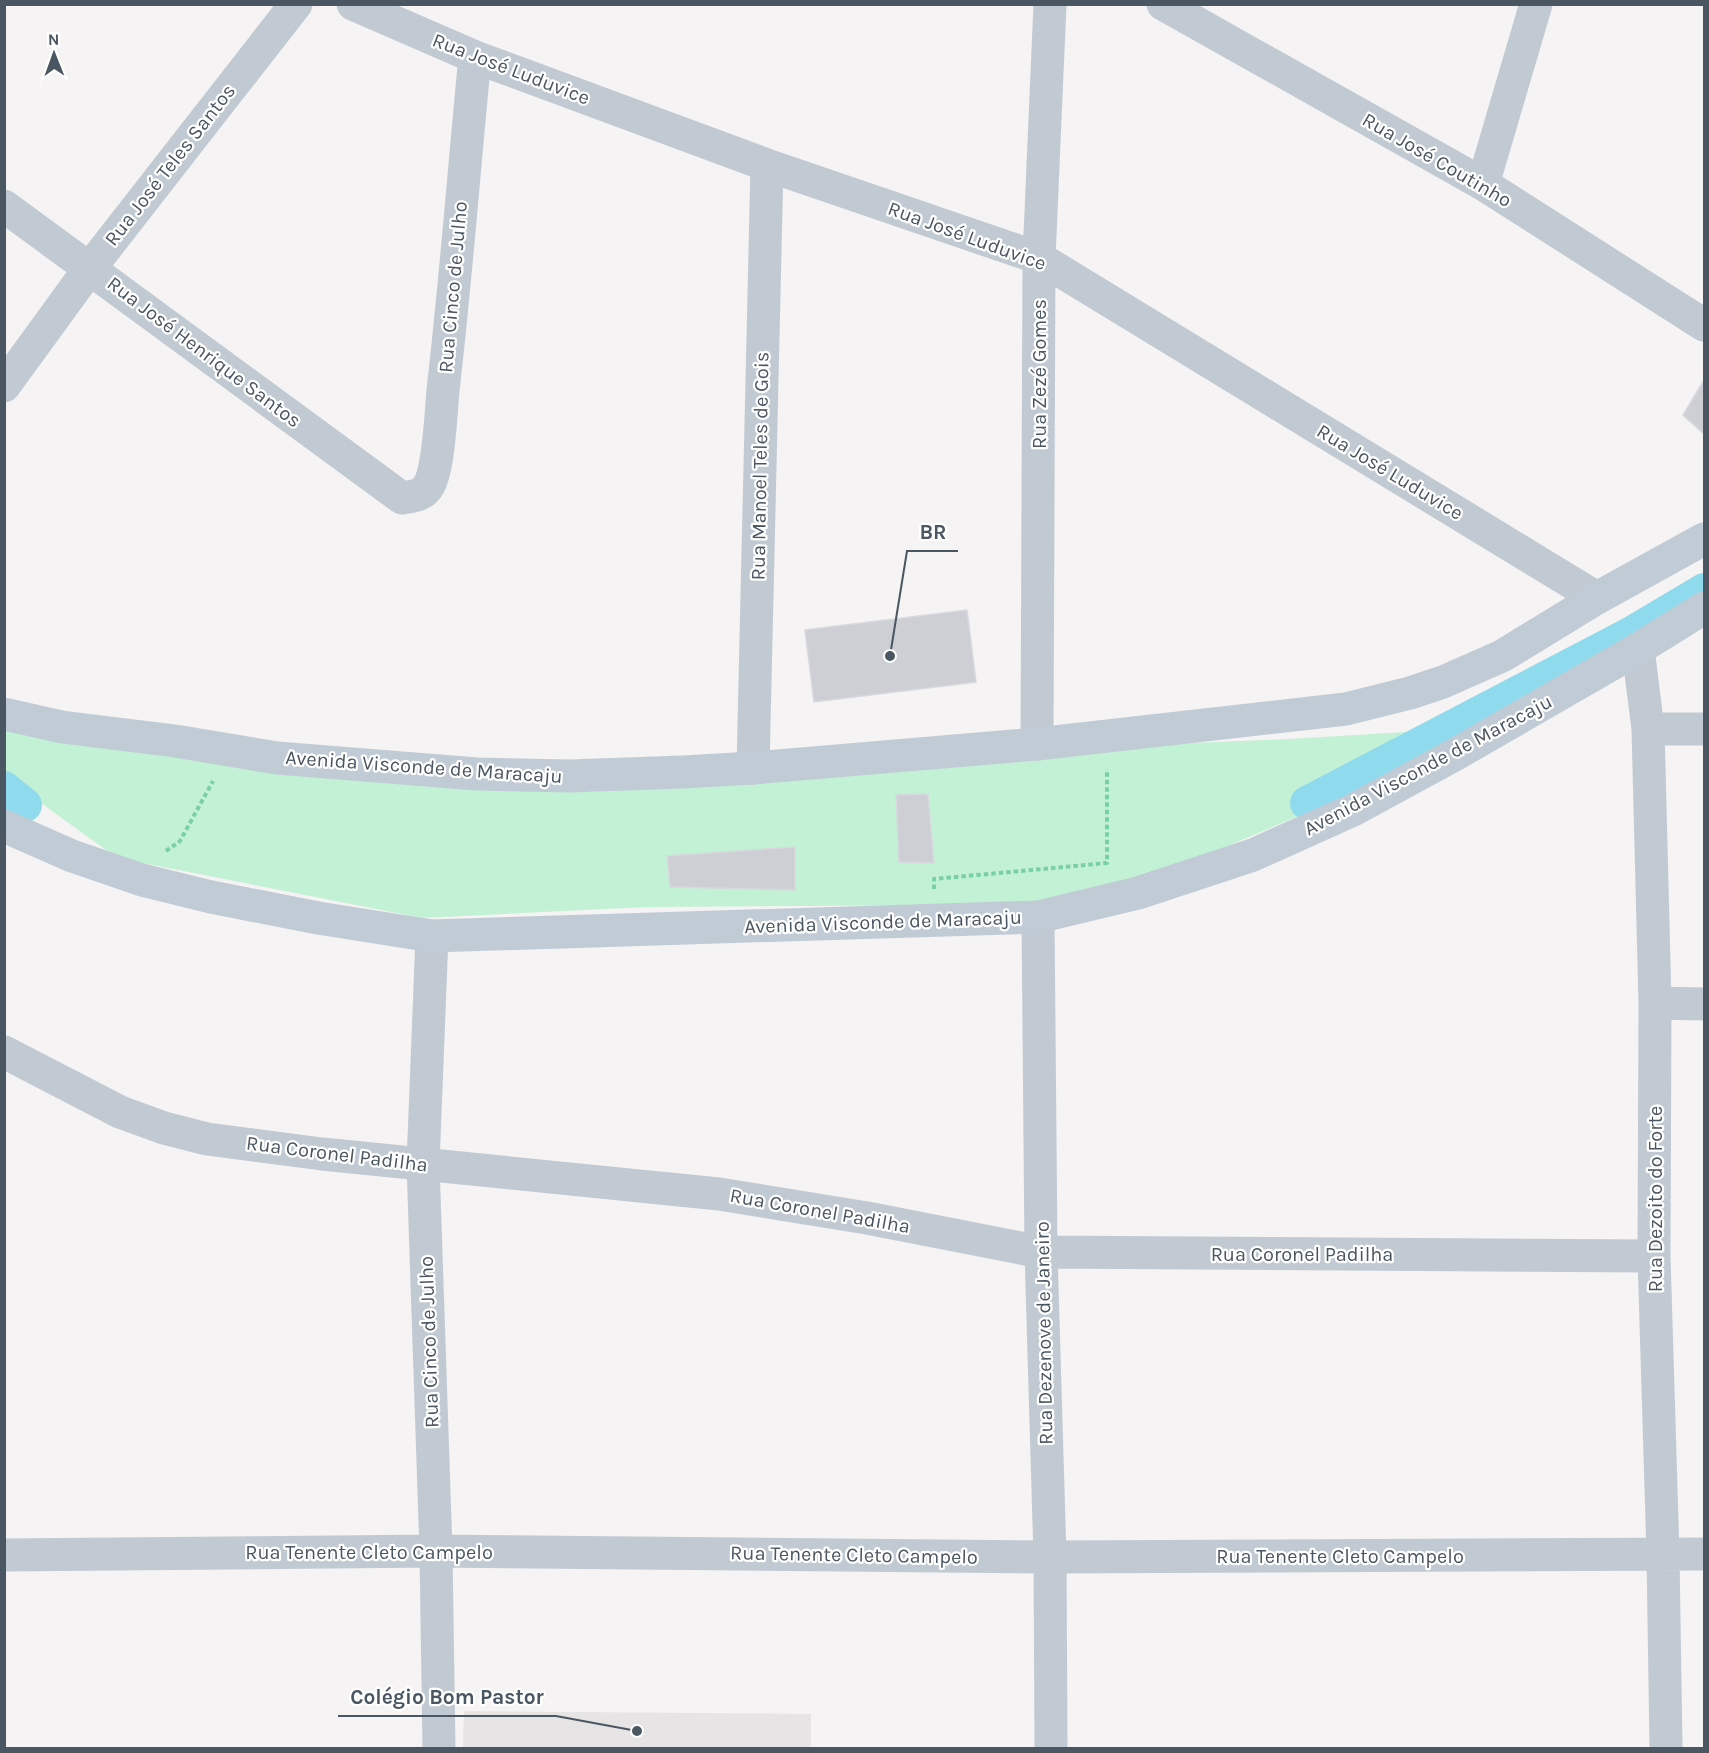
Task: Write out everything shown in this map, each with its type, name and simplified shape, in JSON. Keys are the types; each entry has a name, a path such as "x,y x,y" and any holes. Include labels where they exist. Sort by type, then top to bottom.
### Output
{"main road":[{"name":"Avenida Visconde de Maracaju","path":"4,714 62,727 206,746 276,758 477,774 570,776 753,768 1037,744 1346,709 1410,693 1443,682 1502,656 1597,598 1704,539"},
{"name":"Avenida Visconde de Maracaju","path":"4,826 72,856 133,877 222,900 432,936 1038,917 1138,893 1253,855 1353,810 1456,754 1638,649 1704,608"}],"street":[{"name":"Rua José Teles Santos","path":"4,386 90,268 296,4"},
{"name":"Rua José Luduvice","path":"353,4 475,57 767,165 1039,258 1597,598"},
{"name":"Rua Zezé Gomes","path":"1037,744 1039,258 1050,4"},
{"name":"Rua José Coutinho","path":"1163,4 1483,184 1704,325"},
{"path":"1483,184 1536,4"},
{"name":"Rua Cinco de Julho","path":"402,498 423,494 430,485 434,468 447,361 475,57"},
{"name":"Rua Manoel Teles de Gois","path":"753,768 767,165"},
{"name":"Rua José Henrique Santos","path":"4,206 402,498"},
{"name":"Rua Dezoito do Forte","path":"1638,649 1648,729 1655,1003 1654,1256 1666,1749"},
{"path":"1648,729 1704,729"},
{"name":"Rua Dezenove de Janeiro","path":"1038,917 1041,1252 1050,1557 1051,1749"},
{"name":"Rua Cinco de Julho","path":"432,936 423,1164 436,1551 439,1749"},
{"path":"1655,1003 1704,1004"},
{"name":"Rua Coronel Padilha","path":"4,1052 120,1112 164,1128 219,1140 322,1154 719,1194 867,1218 1041,1252 1654,1256"},
{"name":"Rua Tenente Cleto Campelo","path":"4,1555 436,1551 1050,1557 1704,1554"}],"path":[{"path":"934,920 934,879 1107,862 1107,735"},
{"path":"133,877 180,841 215,779 206,746"}],"shaded area":[{"path":"464,1711 811,1714 811,1748 463,1748"}],"green space":[{"path":"5,725 428,786 588,792 774,782 1088,747 1422,731 1302,795 1308,812 1152,878 1031,902 646,907 422,918 117,858 5,777"}],"building":[{"path":"1704,380 1704,434 1683,415"},
{"path":"967,610 976,682 814,702 805,630"},
{"path":"928,794 934,863 899,862 896,795"},
{"path":"795,847 795,890 670,887 667,856"}],"waterway":[{"path":"1307,803 1630,634 1704,590"},
{"path":"4,788 25,805"}],"place":[{"name":"BR","path":"890,656"},
{"name":"Colégio Bom Pastor","path":"637,1731"}]}
